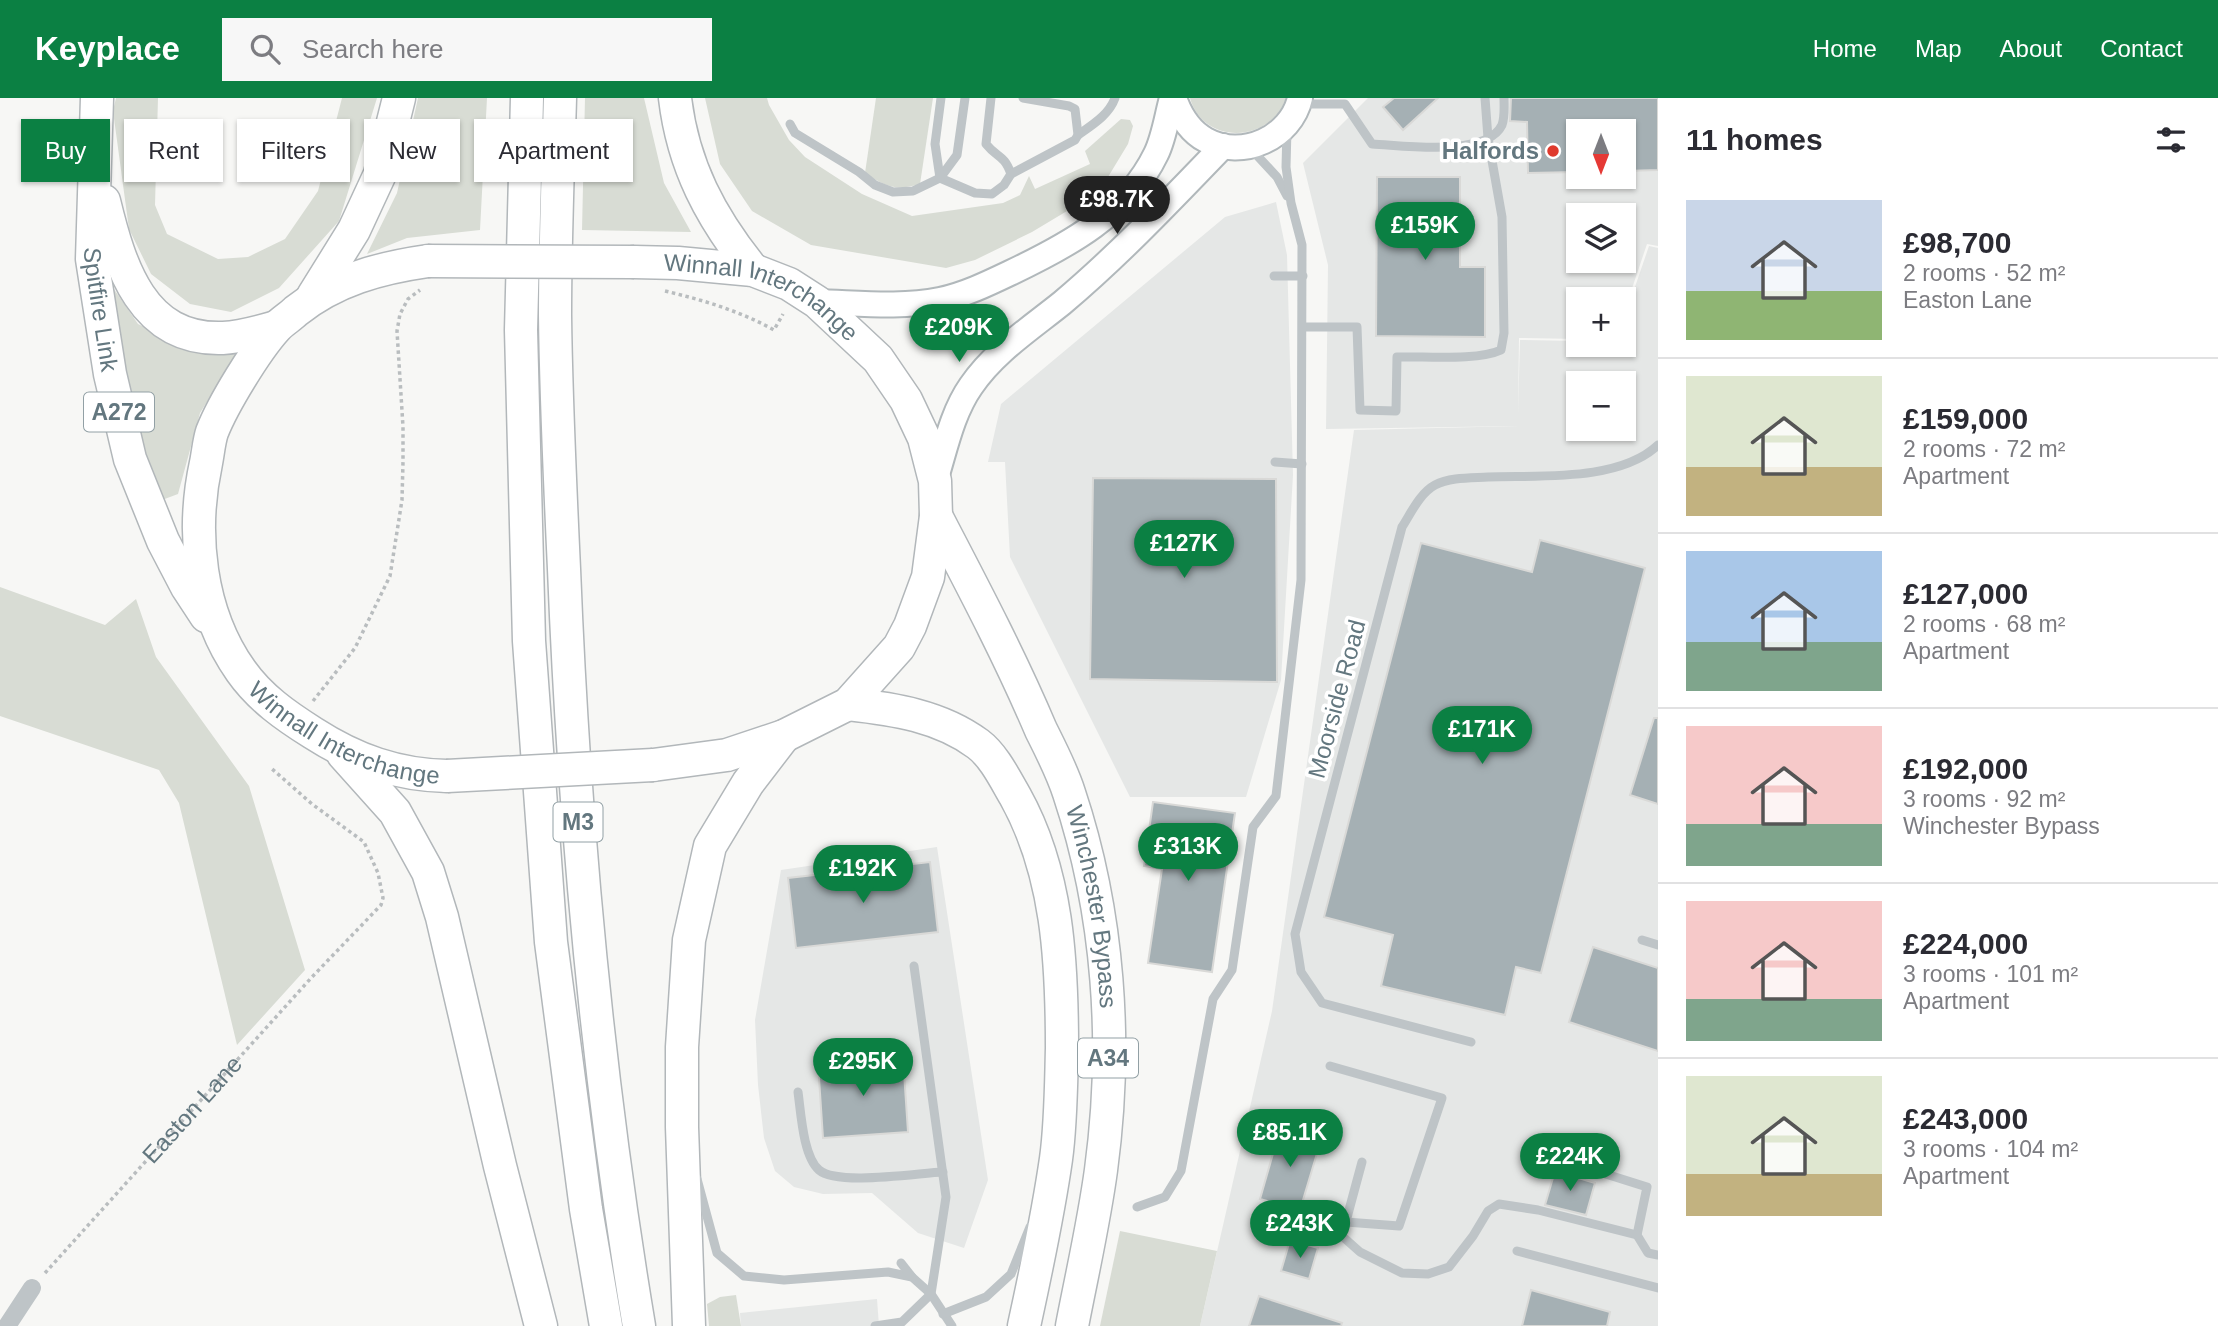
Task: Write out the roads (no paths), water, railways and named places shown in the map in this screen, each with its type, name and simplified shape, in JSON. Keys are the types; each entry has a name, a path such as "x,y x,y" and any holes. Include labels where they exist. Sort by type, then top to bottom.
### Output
{"highway":[{"name":"Spitfire Link","path":"97,98 97,119"},
{"path":"311,300 354,230 380,174 400,98"},
{"name":"M3","path":"527,98 520,330 529,641 551,943 586,1209 606,1326"},
{"name":"M3","path":"560,98 555,314 567,658 598,1037 639,1326"},
{"path":"675,98 682,140 707,205 727,237 753,270"},
{"name":"Spitfire Link","path":"95,182 92,260 110,374 130,459 169,553 187,587 219,634"},
{"name":"Spitfire Link","path":"99,182 111,232 129,279 148,309 164,324 196,336 223,338 276,327"},
{"name":"Winnall Interchange","path":"634,262 753,270 789,284 817,302 878,359 906,400 924,438 935,481 936,516 928,577 911,626 899,647 848,704 784,736 727,755 653,765 417,776 375,764 338,749 279,712 242,673 219,634 208,599 199,545 199,497 212,432 241,379 276,327 311,300 349,279 388,267 427,275 634,262"},
{"name":"Winchester Bypass","path":"936,516 1013,665 1069,792 1090,872 1102,940 1109,1016 1107,1090 1101,1167 1072,1326"},
{"name":"Winchester Bypass","path":"848,704 895,709 921,716 981,745 1028,819 1043,863 1058,932 1062,985 1061,1092 1056,1158 1024,1326"},
{"path":"689,1326 682,1047 689,940 710,846 748,783 784,736"},
{"path":"338,749 395,812 428,872 442,917 500,1166 541,1326"}],"street":[{"path":"1173,98 1191,128 1206,140 1223,146 1250,147 1271,139 1296,109"},
{"path":"817,302 901,304 940,300 972,290 1044,257 1112,212 1134,188 1156,153 1173,98"},
{"path":"935,481 958,410 971,385 1023,333 1062,302 1113,255 1223,146"},
{"path":"7,1326 32,1288"}],"lane":[{"path":"940,178 935,144 942,98"},
{"path":"790,124 795,134 859,172 875,185 893,192 913,191 940,178 957,155 965,98"},
{"path":"991,98 986,144 990,150 1006,160 1011,174"},
{"path":"1023,98 1075,109 1078,135"},
{"path":"940,178 975,193 992,194 1004,185 1011,174 1075,140 1110,108 1115,98"},
{"path":"1303,327 1357,327 1360,410 1396,411 1397,357 1470,356 1501,350 1504,333 1502,217 1488,138 1485,98"},
{"path":"1137,1206 1165,1197 1181,1171 1213,999 1232,970 1253,827 1276,796 1301,580 1302,245 1291,203 1286,167 1296,109 1345,104 1372,144 1464,147 1488,138 1500,128 1504,121 1504,98"},
{"path":"1250,147 1277,177 1291,203"},
{"path":"1274,276 1303,276"},
{"name":"Moorside Road","path":"1471,1042 1322,1003 1301,972 1295,934 1402,527 1419,500 1434,485 1460,478 1595,472 1640,459 1658,445"},
{"path":"1275,462 1302,464"},
{"path":"1642,940 1658,945"},
{"path":"875,1326 902,1322 931,1294 946,1197 914,966"},
{"path":"1330,1066 1442,1098 1399,1226 1346,1222"},
{"path":"798,1093 806,1144 818,1170 846,1178 943,1172"},
{"path":"682,1127 692,1163"},
{"path":"1039,1204 1056,1158"},
{"path":"1555,1158 1647,1187 1637,1235 1648,1253 1658,1255"},
{"path":"1362,1162 1342,1236 1360,1252 1402,1273 1428,1274 1449,1267 1488,1211 1499,1204 1538,1210 1637,1235"},
{"path":"696,1174 718,1253 744,1276 784,1280 888,1272 912,1277"},
{"path":"943,1314 986,1297 1011,1274 1034,1216"},
{"path":"1517,1251 1658,1288"},
{"path":"901,1263 931,1294 952,1326"}],"place":[{"name":"Halfords","path":"1553,151"}]}
